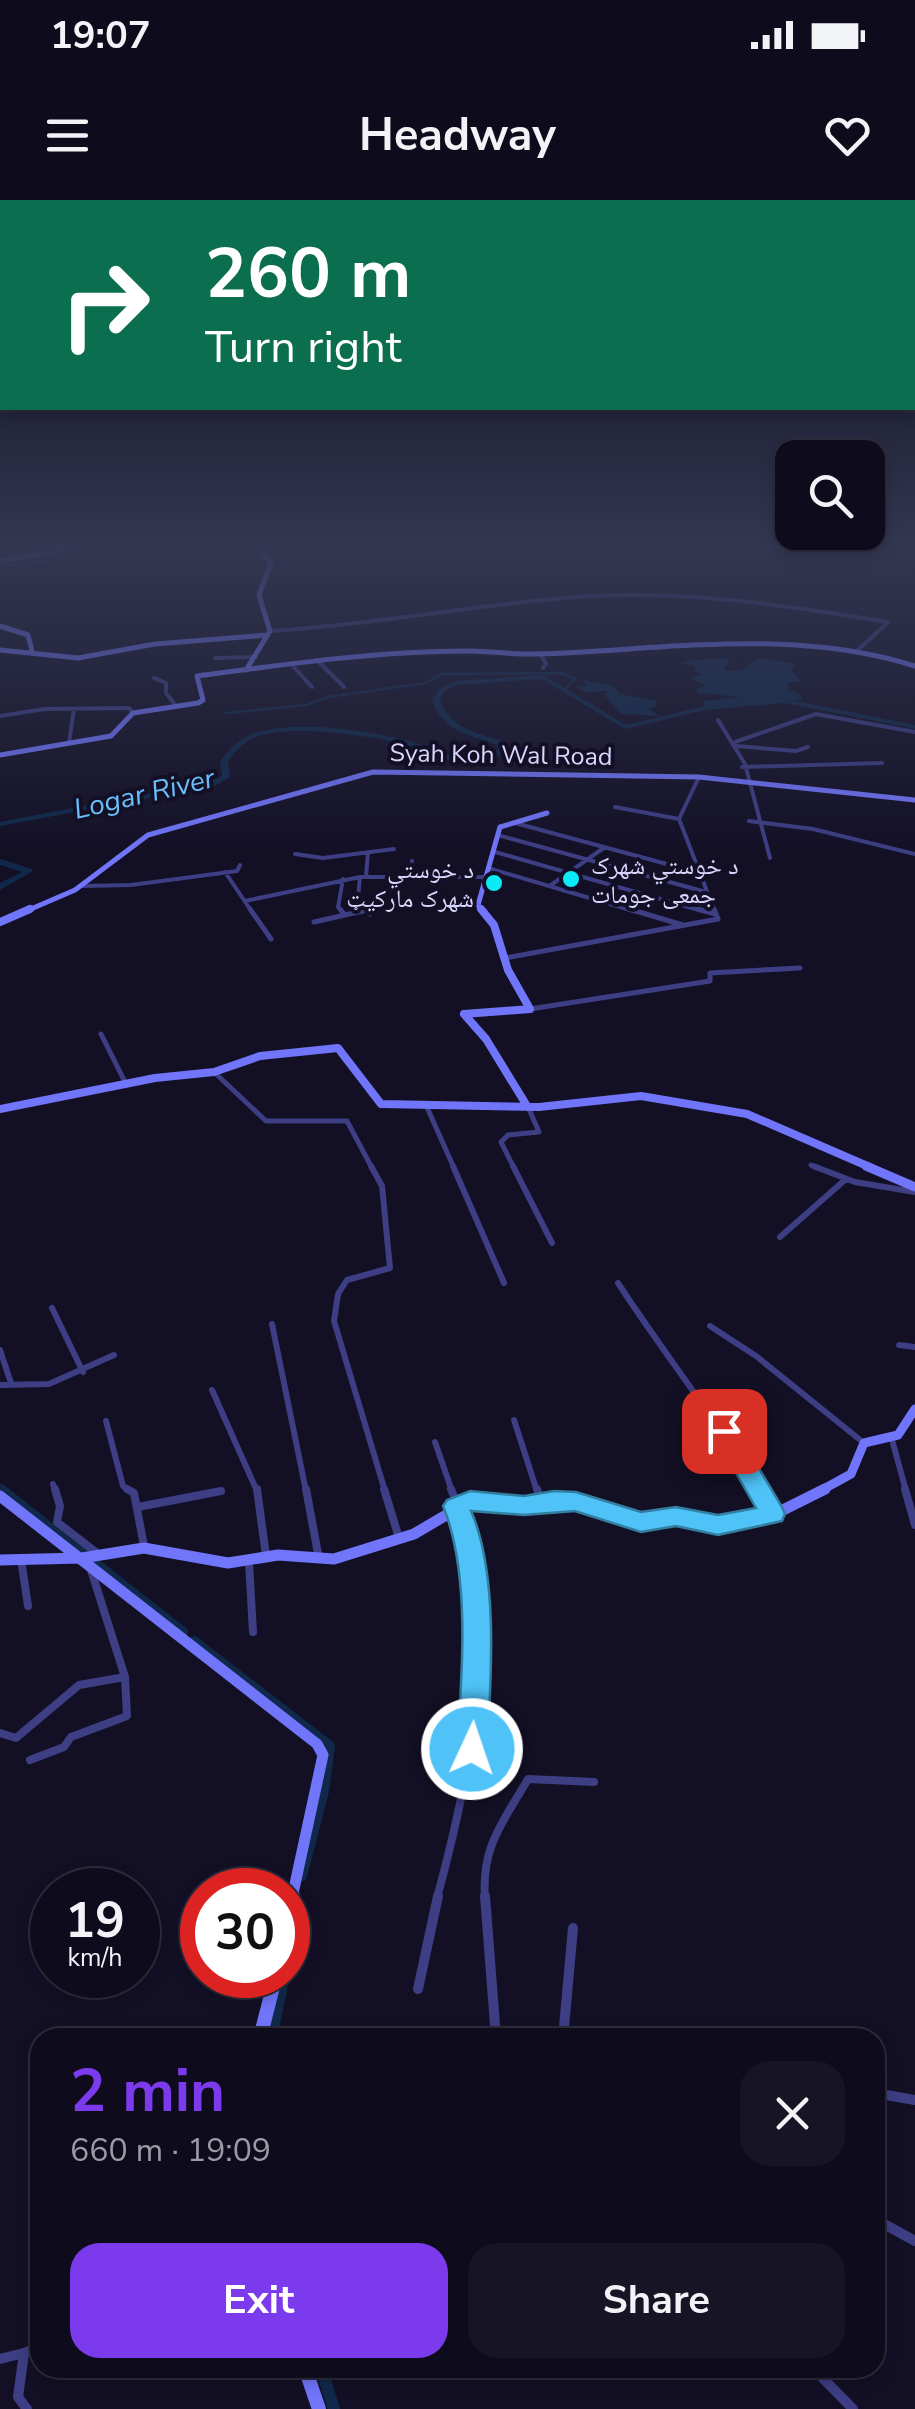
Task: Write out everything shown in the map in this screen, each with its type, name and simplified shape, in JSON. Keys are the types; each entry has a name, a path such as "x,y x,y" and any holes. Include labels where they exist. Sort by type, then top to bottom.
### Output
{"street":[{"path":"0,650 78,658 132,648"},
{"path":"246,670 260,648"},
{"path":"0,754 114,735 133,713 203,700 196,676 317,660 451,651 540,653 618,648"},
{"path":"824,648 858,650 915,666"},
{"path":"540,653 546,664 543,668"},
{"path":"216,658 256,657"},
{"path":"317,660 344,688"},
{"path":"292,664 312,687"},
{"path":"154,678 166,684 166,694 176,706"},
{"path":"82,708 88,700"},
{"path":"0,716 82,708 129,708 133,713"},
{"path":"69,743 74,709"},
{"path":"736,744 816,714 915,732"},
{"path":"718,720 736,744 766,822 770,858"},
{"path":"736,744 796,751 808,747"},
{"path":"742,767 882,763"},
{"name":"Syah Koh Wal Road","path":"0,922 82,886 148,835 373,772 698,777 915,800"},
{"path":"506,958 716,920 679,819 683,806 696,793 698,777"},
{"path":"615,808 679,819"},
{"path":"530,1009 494,925 478,905 500,827 547,812"},
{"path":"749,821 915,854"},
{"path":"515,822 702,874"},
{"path":"500,836 706,892"},
{"path":"550,885 604,847"},
{"path":"294,854 323,858 394,848"},
{"path":"314,922 368,912 358,897 368,852"},
{"path":"495,852 716,914"},
{"path":"408,876 412,861"},
{"path":"82,886 241,870 240,865"},
{"path":"488,868 684,926"},
{"path":"226,872 272,939"},
{"path":"245,901 342,879 486,877"},
{"path":"342,879 338,907 344,914"},
{"path":"552,1243 501,1142 508,1135 540,1132 486,1039 464,1014 530,1009 710,981 710,973 800,968"},
{"path":"100,1034 126,1084"},
{"path":"0,1109 126,1084 214,1072 260,1056 338,1048 381,1104 527,1106 641,1096 747,1114 915,1190"},
{"path":"214,1072 266,1120 284,1124 348,1122 382,1186 390,1268 344,1278 337,1286 334,1321 399,1538"},
{"path":"426,1105 435,1139 460,1180 480,1238 504,1283"},
{"path":"811,1166 846,1179 915,1190"},
{"path":"780,1238 846,1179"},
{"path":"618,1283 674,1369 724,1431 772,1514"},
{"path":"52,1308 83,1372"},
{"path":"272,1324 289,1384 298,1456 320,1560"},
{"path":"710,1326 756,1356 864,1443"},
{"path":"899,1345 915,1347"},
{"path":"0,1350 10,1383"},
{"path":"0,1384 49,1384 114,1356"},
{"path":"212,1390 256,1483 266,1557"},
{"path":"0,1560 90,1558 144,1548 213,1561 249,1562 291,1555 320,1560 427,1527 470,1500 576,1502 641,1522 676,1517 718,1525 772,1514 848,1476 864,1443 906,1428 915,1409"},
{"path":"514,1420 542,1502"},
{"path":"106,1421 123,1486 134,1492 144,1548"},
{"path":"890,1436 915,1525"},
{"path":"418,1989 422,1951 454,1842 472,1749 476,1681 466,1528 435,1442"},
{"path":"30,1760 64,1747 70,1737 128,1716 124,1677 90,1558 57,1522 60,1506 53,1484"},
{"path":"138,1507 222,1492"},
{"path":"0,1496 90,1558 317,1744 323,1756 299,1868"},
{"path":"21,1558 28,1606"},
{"path":"249,1562 253,1632"},
{"path":"0,1733 16,1738 79,1686 124,1677"},
{"path":"495,2028 481,1894 488,1848 528,1779 594,1782"},
{"path":"564,2028 573,1928"},
{"path":"263,2028 270,1998"},
{"path":"885,2095 915,2100"},
{"path":"885,2225 915,2241"},
{"path":"0,2360 30,2350"},
{"path":"24,2352 18,2396 27,2409"},
{"path":"308,2378 318,2409"},
{"path":"824,2378 853,2409"}],"water":[{"path":"758,658 795,664 791,670 802,682 787,682 789,690 801,694 802,700 703,706 704,701 740,697 699,693 696,689 706,686 690,678 702,675 694,671 695,667 678,662 729,659 724,670 743,670"},
{"path":"582,680 612,685 620,694 655,700 658,705 649,709 660,716 621,714 604,694 610,690 588,693 574,686 587,686"}],"waterway":[{"path":"226,713 306,705 328,697 426,683 442,674 561,673 575,679 566,688"},
{"name":"Logar River","path":"0,824 211,784 226,777 224,762 233,748 255,735 291,729 349,732 415,745 464,762 478,762 502,751 501,744 462,730 440,711 436,701 441,690 455,683 543,677 625,727 705,708 785,701 915,727"},
{"name":"Logar River","path":"0,862 29,871 0,887"},
{"path":"0,1488 4,1491"},
{"path":"1,1489 183,1632"},
{"path":"194,1641 330,1746 324,1791 304,1868"},
{"path":"273,2028 279,1998"},
{"path":"324,2378 334,2409"}],"place":[{"name":"د خوستي شهرک جمعی جومات","path":"571,879"},
{"name":"د خوستي شهرک مارکیټ","path":"494,883"}],"route":[{"path":"472,1749 476,1681 473,1594 466,1528 456,1506 470,1500 524,1505 554,1500 576,1502 641,1522 676,1517 718,1525 772,1514 724,1431"}]}
